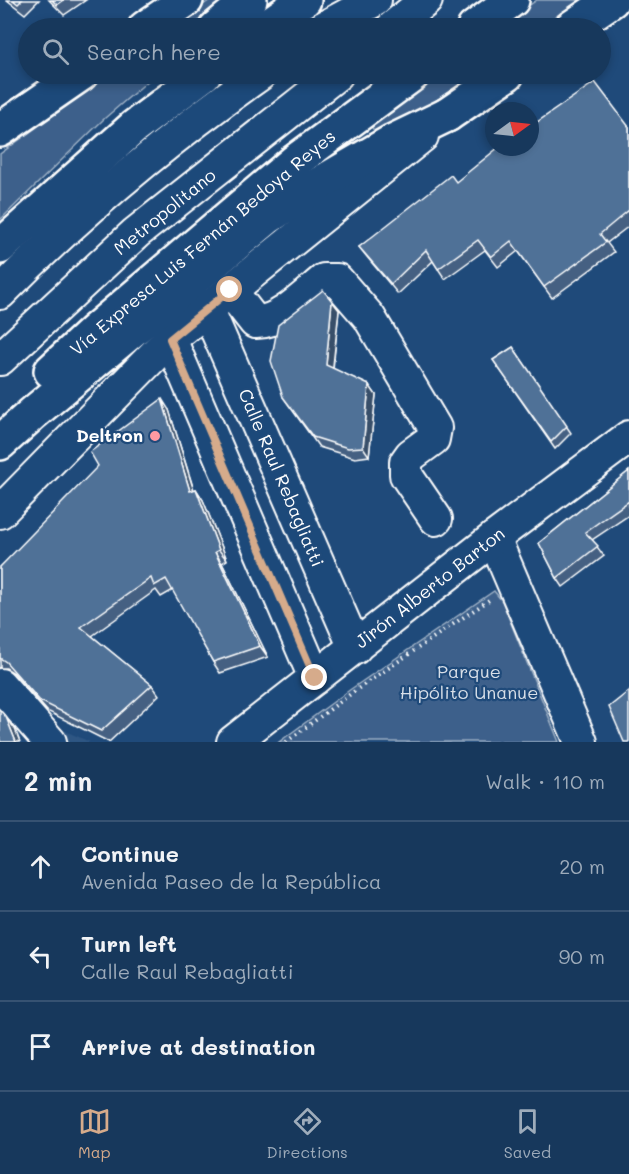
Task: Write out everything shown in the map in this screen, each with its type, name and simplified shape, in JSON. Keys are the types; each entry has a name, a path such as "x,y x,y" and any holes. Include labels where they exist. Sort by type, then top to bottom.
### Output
{"main road":[{"path":"160,18 186,0"},
{"path":"228,18 250,0"},
{"path":"278,18 304,0"},
{"path":"488,18 512,0"},
{"path":"586,18 612,0"},
{"path":"0,130 67,84"},
{"path":"134,127 162,84"},
{"path":"0,247 134,127 191,84"},
{"name":"Vía Expresa Luis Fernán Bedoya Reyes","path":"0,420 94,331 285,170 400,84"},
{"path":"0,443 267,218 317,185 447,115 492,84"}],"street":[{"path":"342,18 375,0"},
{"path":"404,18 426,0"},
{"path":"0,292 81,215 198,118 246,84"},
{"name":"Metropolitano","path":"0,358 136,233 324,84"},
{"path":"0,512 170,339 447,115"},
{"path":"219,299 255,322 263,323 283,312 324,280 337,280 347,290 369,317 435,428 433,439 411,455 406,462 406,475 436,519"},
{"name":"Calle Raul Rebagliatti","path":"219,299 355,648"},
{"path":"170,339 315,678"},
{"name":"Jirón Alberto Barton","path":"233,742 494,538 629,437"},
{"path":"494,538 581,742"},
{"path":"0,685 51,742"}],"path":[{"path":"286,742 356,690 494,597"}],"shaded area":[{"path":"63,730 90,742 42,742 41,738"}],"green space":[{"path":"210,0 242,0 220,18 186,18"},
{"path":"537,0 595,0 570,18 511,18"},
{"path":"96,84 144,84 105,118 0,220 0,154"},
{"path":"421,84 474,84 375,132 368,122"},
{"name":"Parque Hipólito Unanue","path":"494,591 502,601 559,742 279,742 351,689"}],"building":[{"path":"52,0 64,0 57,5"},
{"path":"592,84 597,84 629,127 629,210 600,234 606,242 544,287 511,241 491,257 478,240 438,269 426,250 391,284 359,247 451,175 456,182 488,156 539,156 539,121"},
{"path":"323,290 332,301 326,365 369,385 363,447 348,448 313,437 283,397 271,361 278,325"},
{"path":"513,347 567,426 551,442 493,360"},
{"path":"162,399 190,491 196,489 219,550 215,552 260,646 213,662 166,579 154,586 151,578 81,627 152,685 101,731 40,701 0,658 0,567 98,466 90,452"},
{"path":"629,471 629,501 585,532 598,546 557,578 539,543"},
{"path":"629,691 629,742 624,742 609,707"},
{"path":"0,710 6,717 16,742 0,742"}],"place":[{"name":"Deltron","path":"155,436"}],"route":[{"path":"230,290 170,339 315,678"}]}
